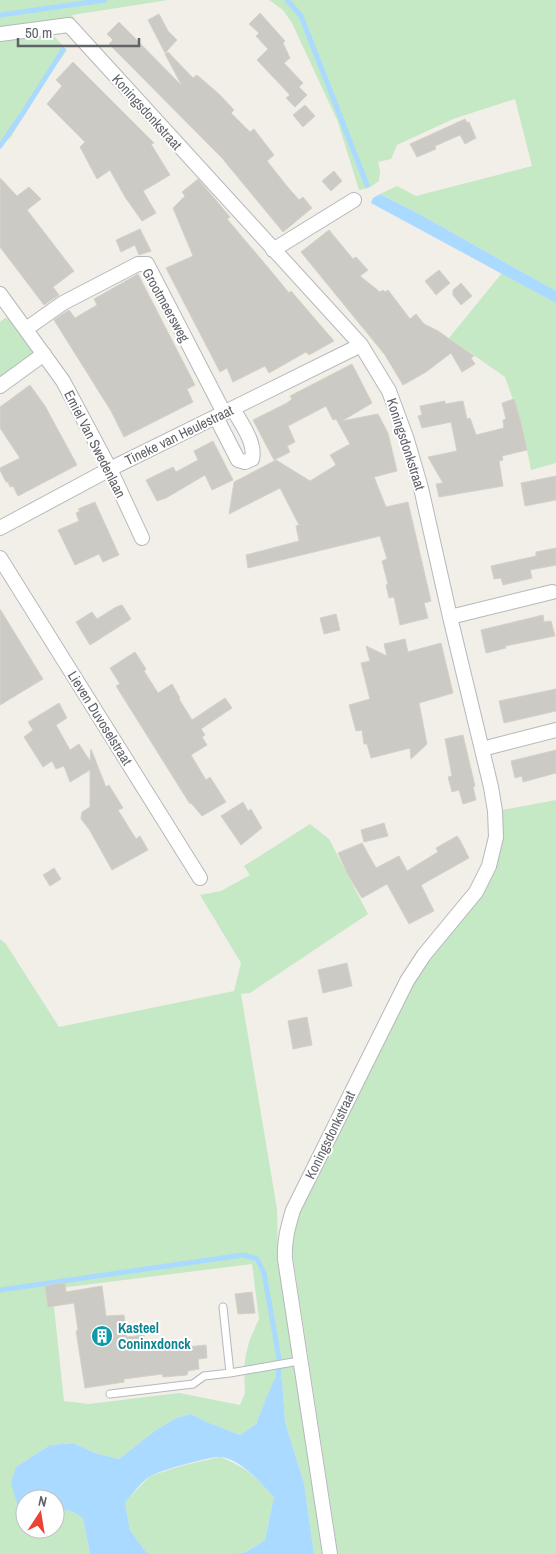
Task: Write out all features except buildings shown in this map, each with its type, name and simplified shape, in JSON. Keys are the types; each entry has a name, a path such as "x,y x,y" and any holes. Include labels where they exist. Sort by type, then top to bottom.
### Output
{"street":[{"name":"Koningsdonkstraat","path":"0,34 68,25 360,345 389,391 408,440 492,787 496,837 488,866 476,892 424,955 407,981 302,1192 287,1229 284,1244 293,1363 330,1554"},
{"path":"273,250 354,200"},
{"name":"Grootmeersweg","path":"26,329 63,303 138,264 147,264 224,413"},
{"name":"Emiel Van Swedenlaan","path":"0,294 4,310 26,329 63,381 110,469 142,538"},
{"name":"Tineke van Heulestraat","path":"0,528 110,469 360,345"},
{"path":"0,386 44,354"},
{"name":"Lieven Duvoselstraat","path":"0,558 200,878"},
{"path":"450,617 552,592"},
{"path":"482,749 556,730"}],"lane":[{"path":"223,1306 230,1373"},
{"path":"110,1394 193,1384 204,1376 293,1363"}],"green space":[{"path":"0,0 168,0 72,15 75,19 0,29"},
{"path":"269,0 556,0 556,291 380,194 397,186 416,196 532,166 515,99 453,119 397,145 391,159 378,162 380,171 379,181 369,188 359,190 338,122 292,23 283,10"},
{"path":"51,33 67,50 44,82 11,137 0,147 0,40"},
{"path":"502,273 556,303 556,463 531,470 522,425 505,377 449,338"},
{"path":"5,318 10,319 33,351 31,357 0,378 0,322"},
{"path":"556,800 556,1554 338,1554 291,1244 294,1223 413,984 482,896 496,868 503,837 502,810"},
{"path":"310,824 329,839 368,914 250,993 241,994 277,1209 278,1261 295,1364 322,1554 314,1554 304,1483 285,1422 282,1379 274,1380 256,1424 240,1435 191,1414 176,1418 156,1430 119,1459 98,1454 73,1443 50,1445 16,1467 18,1489 15,1489 15,1539 65,1539 65,1510 71,1511 83,1518 90,1554 0,1554 0,939 6,944 59,1027 234,991 241,963 200,895 221,891 250,875 244,866","holes":["252,1264 259,1319 250,1339 244,1368 245,1393 240,1405 179,1393 89,1404 64,1401 52,1289"]},
{"path":"220,1457 250,1473 274,1497 265,1540 246,1552 235,1554 150,1554 146,1552 130,1530 125,1502 150,1476 181,1466"}],"water":[{"path":"380,194 556,291 556,303 371,203 373,198"},
{"path":"274,1379 282,1379 285,1422 304,1483 314,1554 235,1554 246,1552 265,1540 274,1497 242,1466 227,1458 205,1459 154,1474 143,1482 125,1502 130,1530 146,1552 150,1554 90,1554 83,1518 71,1511 65,1510 65,1489 15,1489 15,1496 11,1483 16,1467 50,1445 73,1443 98,1454 119,1459 156,1430 176,1418 191,1414 240,1435 256,1424"}],"waterway":[{"path":"0,15 105,0"},
{"path":"287,0 301,16 367,185"},
{"path":"0,146 63,50"},
{"path":"0,1290 243,1255 257,1259 264,1273 279,1358 278,1386"}],"place":[{"name":"Kasteel Coninxdonck","path":"102,1336"}]}
